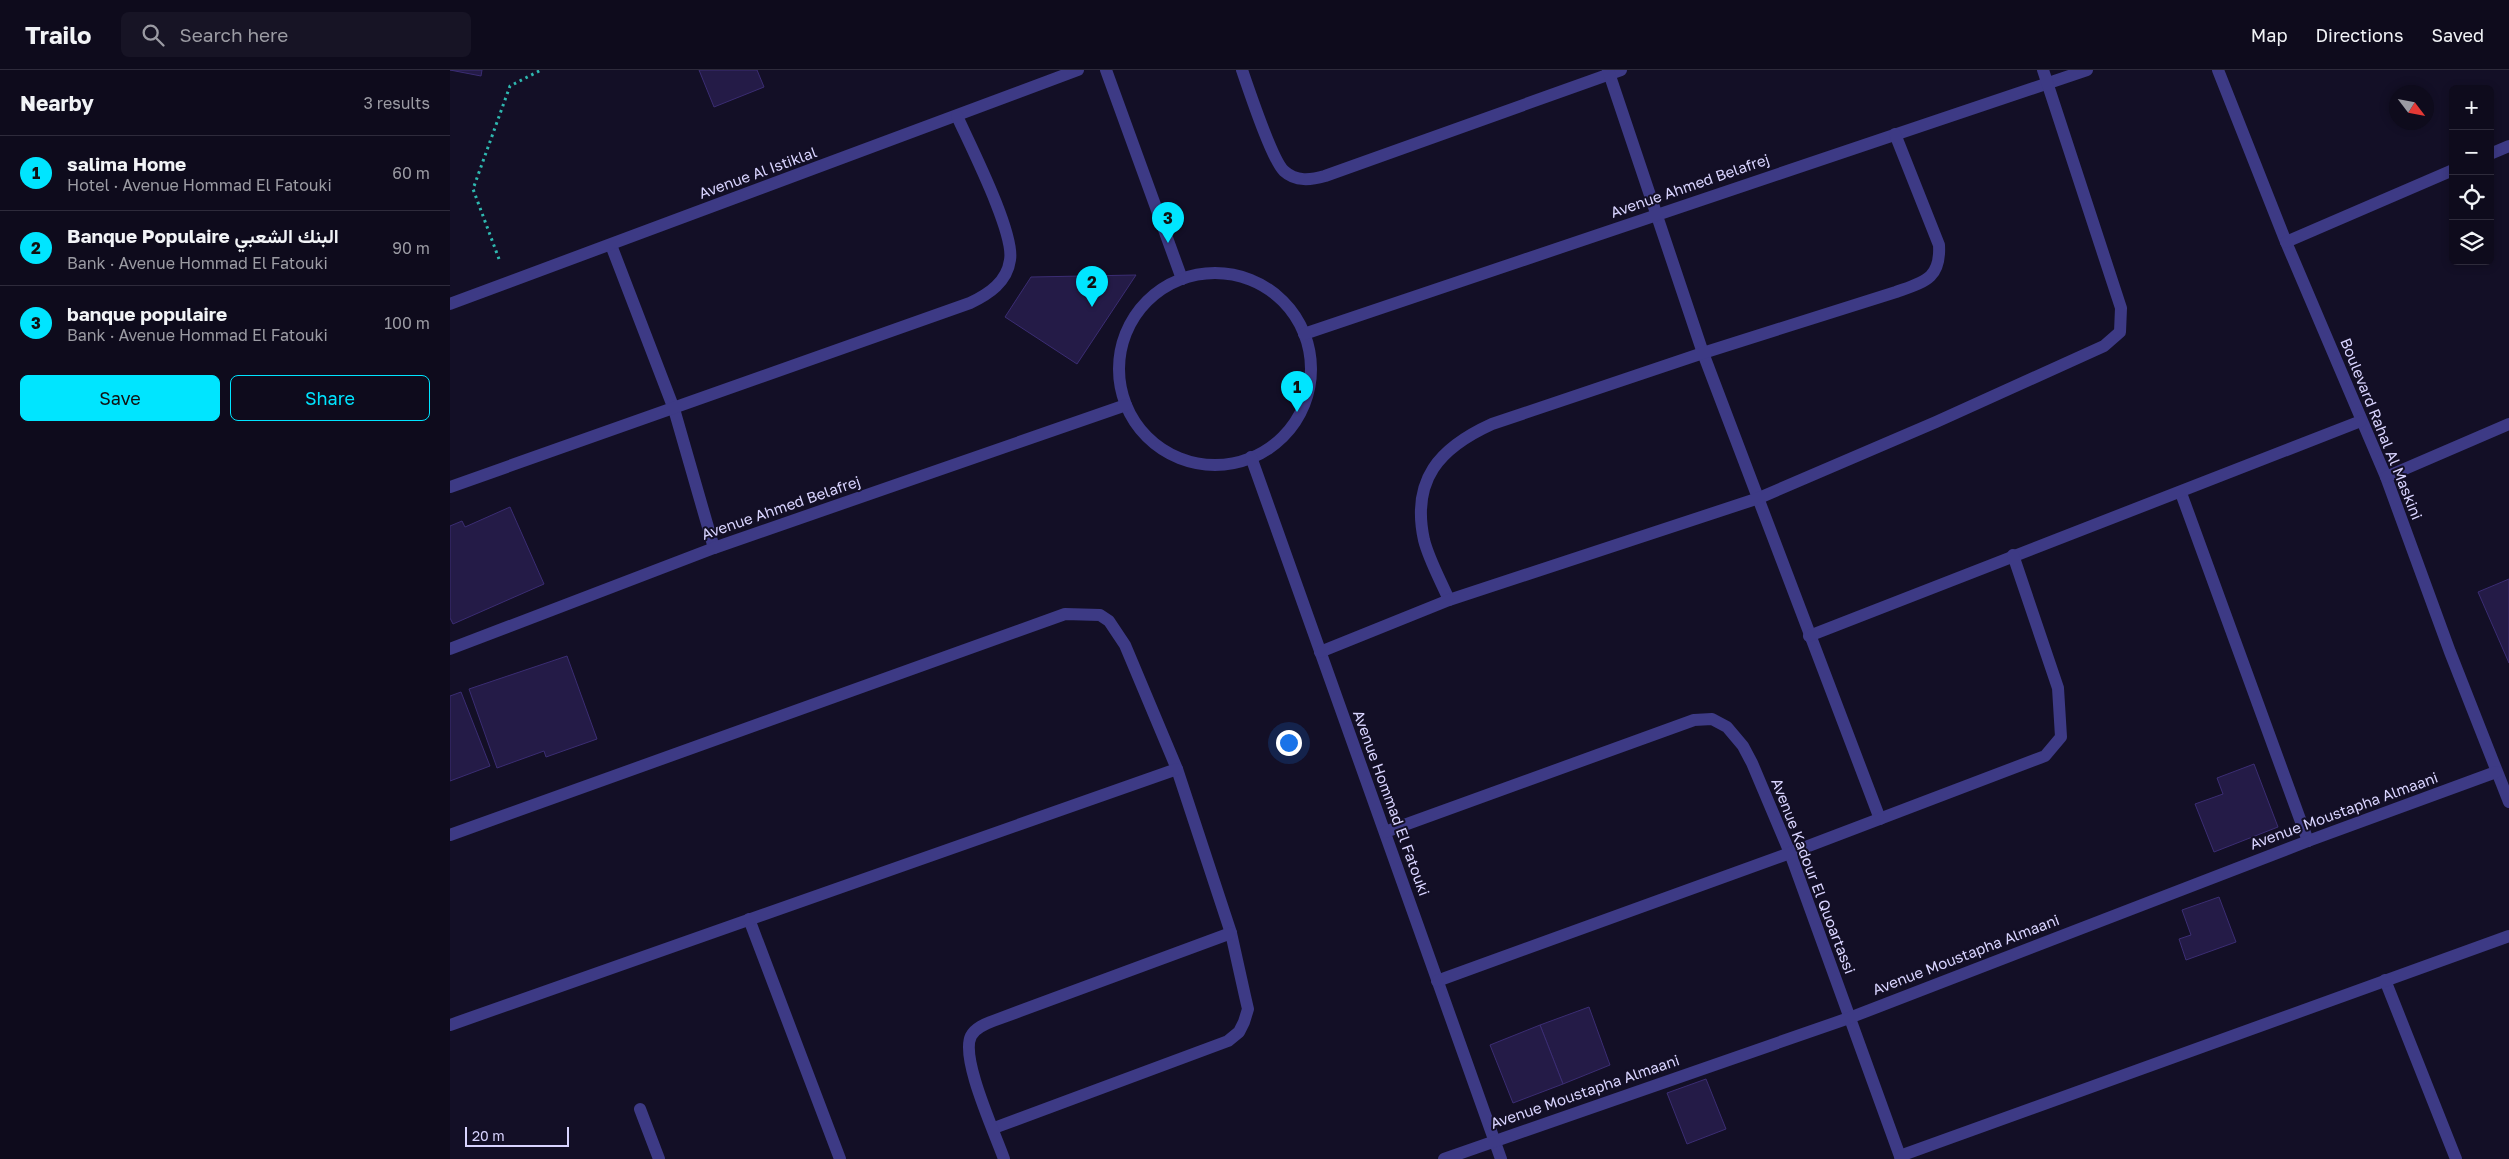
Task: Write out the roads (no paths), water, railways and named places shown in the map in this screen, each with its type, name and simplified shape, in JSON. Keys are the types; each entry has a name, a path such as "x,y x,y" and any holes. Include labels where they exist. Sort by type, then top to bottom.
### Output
{"street":[{"name":"Avenue Al Istiklal","path":"450,304 1078,70"},
{"path":"1106,70 1182,279"},
{"path":"1242,70 1275,156 1283,170 1290,175 1307,180 1325,176 1613,71 1656,214 1703,352 1809,636 1880,819"},
{"path":"1320,652 1449,600 1759,498 2030,381 2104,346 2120,332 2121,308 2043,70"},
{"name":"Avenue Ahmed Belafrej","path":"1304,334 2087,70"},
{"name":"Boulevard Rahal Al Maskini","path":"2218,70 2286,242 2386,477 2496,772 2509,802"},
{"path":"450,487 970,303 994,289 1008,269 1011,258 1009,235 957,116"},
{"path":"1449,600 1424,542 1420,511 1425,481 1445,454 1467,435 1492,424 1703,352 1896,292 1931,277 1940,257 1939,245 1895,134"},
{"path":"2494,152 2509,146"},
{"path":"2286,242 2449,172"},
{"path":"611,245 674,409 714,548"},
{"path":"1209,273 1222,273 1248,279 1283,301 1304,334 1310,355 1310,376 1306,397 1298,416 1286,434 1269,448 1251,457 1235,463 1210,464 1186,460 1170,454 1144,434 1134,421 1126,405 1122,393 1119,368 1122,342 1127,330 1133,319 1150,299 1165,287 1182,279 1209,273"},
{"name":"Avenue Ahmed Belafrej","path":"450,649 714,548 1126,405"},
{"path":"1809,636 2013,555 2181,493 2361,421"},
{"path":"2386,477 2509,424"},
{"name":"Avenue Hommad El Fatouki","path":"1251,457 1501,1159"},
{"path":"2181,493 2308,841"},
{"path":"1437,981 1790,853 2046,756 2061,737 2058,688 2013,555"},
{"path":"450,835 1065,614 1100,615 1109,621 1125,645 1176,769 1231,933 1248,1010 1239,1032 1228,1041 994,1128"},
{"name":"Avenue Kadour El Quoartassi","path":"1385,832 1694,720 1712,719 1727,727 1743,746 1790,853 1901,1157"},
{"path":"450,1025 1176,769"},
{"name":"Avenue Moustapha Almaani","path":"1444,1159 1849,1018 2308,841 2496,772"},
{"path":"749,918 840,1159"},
{"path":"1004,1159 970,1068 968,1050 971,1035 981,1026 1231,933"},
{"path":"1901,1157 2509,936"},
{"path":"2385,980 2456,1159"},
{"path":"640,1109 660,1159"}],"place":[{"name":"banque populaire","path":"1168,243"},
{"name":"Banque Populaire البنك الشعبي","path":"1092,307"},
{"name":"salima Home","path":"1297,412"}]}
